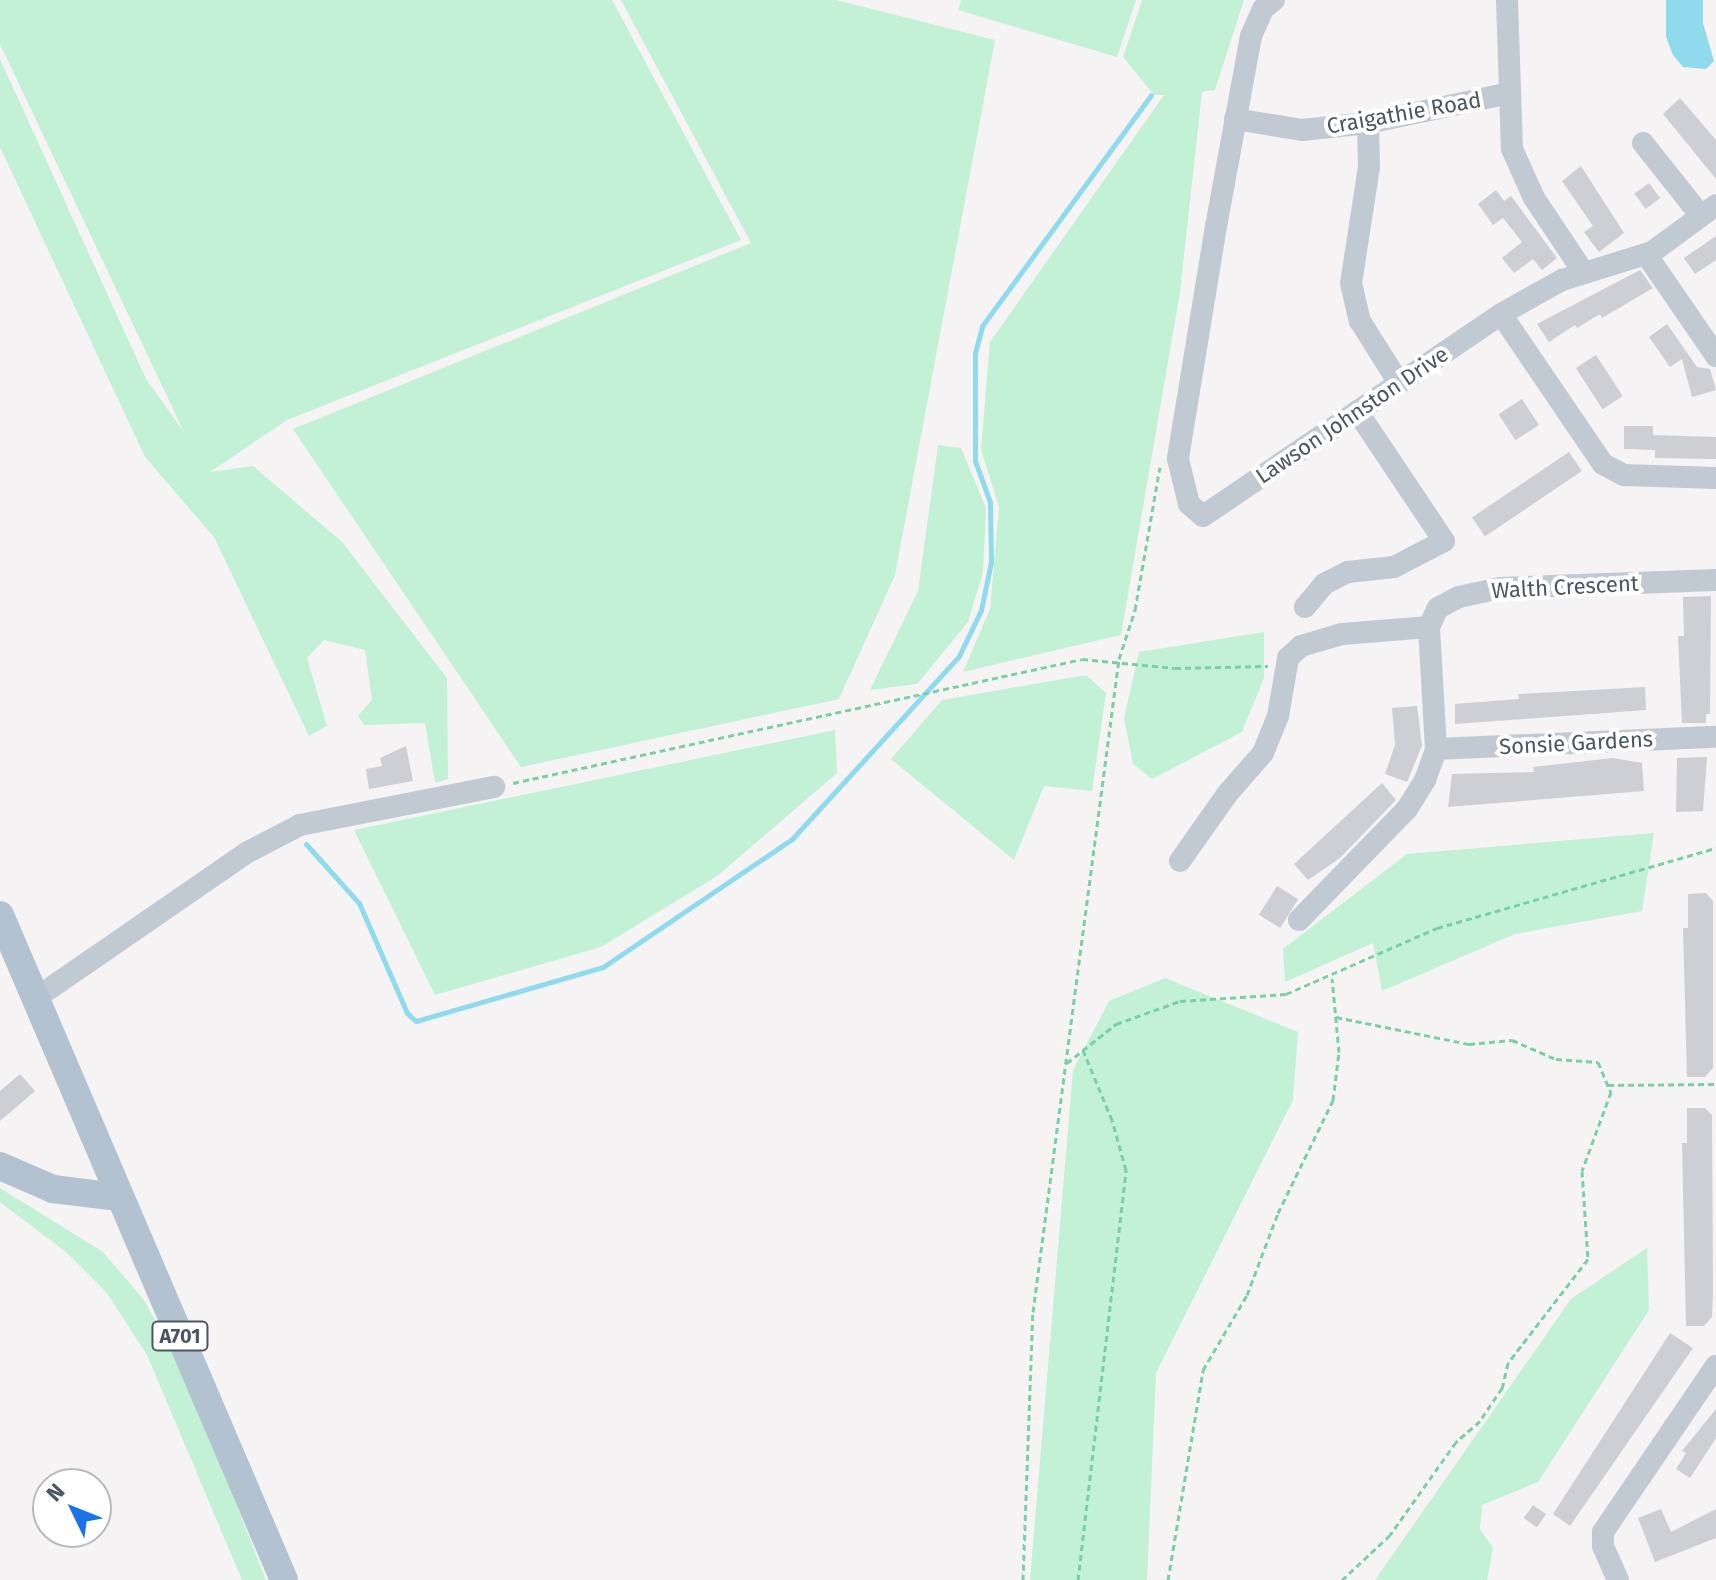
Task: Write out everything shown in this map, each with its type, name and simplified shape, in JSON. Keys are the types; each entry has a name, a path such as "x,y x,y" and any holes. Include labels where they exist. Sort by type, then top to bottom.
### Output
{"main road":[{"name":"A701","path":"0,915 117,1197 284,1580"},
{"path":"0,1166 53,1189 117,1197"}],"street":[{"path":"1235,119 1251,36 1263,9 1274,0"},
{"name":"Craigathie Road","path":"1507,0 1512,149 1534,198 1584,273"},
{"name":"Craigathie Road","path":"1235,119 1302,130 1368,123 1510,93"},
{"name":"Lawson Johnston Drive","path":"1235,119 1178,459 1183,491 1203,516 1501,314 1584,273 1646,254 1709,211"},
{"path":"1368,123 1369,167 1351,283 1360,321 1399,383"},
{"path":"1643,143 1709,211"},
{"path":"1646,254 1716,356"},
{"path":"1501,314 1603,464 1624,475 1716,478"},
{"path":"1305,607 1324,584 1348,572 1394,567 1444,541 1357,411"},
{"name":"Walth Crescent","path":"1429,627 1438,608 1459,597 1500,588 1716,580"},
{"path":"1180,861 1228,793 1263,753 1278,716 1285,666 1301,646 1328,638 1429,627 1436,749 1407,809 1299,920"},
{"name":"Sonsie Gardens","path":"1436,749 1716,737"},
{"path":"36,998 246,853 300,825 494,787"},
{"path":"1618,1580 1603,1546 1603,1532 1716,1366"}],"path":[{"path":"1023,1580 1033,1312 1119,659 1135,610 1162,457"},
{"path":"494,787 1082,659 1119,659 1175,668 1285,666"},
{"path":"1066,1064 1116,1024 1180,1001 1286,994 1332,977 1437,928 1716,848"},
{"path":"1168,1580 1203,1370 1247,1295 1278,1213 1333,1100 1339,1052 1332,977"},
{"path":"1336,1017 1469,1044 1512,1040 1556,1059 1598,1062 1611,1092 1582,1171 1588,1259 1508,1363 1502,1388 1480,1421 1456,1442 1390,1535 1342,1580"},
{"path":"1078,1580 1126,1170 1112,1120 1082,1049"},
{"path":"1608,1085 1716,1084"}],"green space":[{"path":"0,0 612,0 741,240 287,420 210,472 253,466 342,542 447,678 448,779 435,783 425,723 364,725 358,716 372,700 365,650 324,640 307,658 327,726 309,736 214,537 145,457 0,147 0,59 146,379 184,432 0,44"},
{"path":"621,0 836,0 995,40 895,575 839,699 521,767 293,429 751,243"},
{"path":"961,0 1136,0 1117,57 958,10"},
{"path":"1142,0 1244,0 1215,90 1202,92 1180,292 1121,635 963,672 990,609 999,507 981,450 990,342 1164,95 1154,95 1123,57"},
{"path":"938,445 961,448 986,508 983,572 968,622 917,684 870,690 918,591"},
{"path":"1264,632 1264,678 1242,732 1152,779 1133,764 1124,718 1139,652"},
{"path":"1086,675 1106,693 1092,791 1044,786 1014,860 891,759 942,700"},
{"path":"835,730 837,773 717,876 601,947 435,995 354,830"},
{"path":"1654,833 1642,911 1515,934 1382,991 1373,943 1285,982 1283,949 1407,854"},
{"path":"1165,978 1298,1032 1293,1100 1156,1373 1147,1580 1030,1580 1073,1070 1109,1001"},
{"path":"0,1188 103,1252 144,1300 183,1369 266,1580 242,1580 147,1355 107,1293 66,1252 0,1202"},
{"path":"1647,1248 1649,1310 1538,1482 1482,1505 1480,1529 1493,1548 1487,1580 1375,1580 1571,1299"}],"water":[{"path":"1666,0 1703,0 1703,23 1714,61 1706,69 1683,67 1673,55 1666,37"}],"building":[{"path":"1680,98 1716,140 1716,179 1663,114"},
{"path":"1581,166 1624,233 1599,252 1584,232 1593,226 1562,181"},
{"path":"1649,183 1660,198 1646,209 1634,194"},
{"path":"1496,190 1504,201 1511,196 1557,258 1542,270 1533,259 1514,273 1502,258 1522,242 1503,218 1493,225 1478,204"},
{"path":"1716,236 1716,260 1695,274 1684,258"},
{"path":"1640,270 1653,288 1602,318 1600,314 1577,328 1575,325 1549,342 1537,324"},
{"path":"1667,324 1697,367 1710,369 1716,390 1692,397 1682,359 1670,367 1649,337"},
{"path":"1596,355 1623,396 1603,409 1576,368"},
{"path":"1522,399 1539,425 1515,440 1499,414"},
{"path":"1624,426 1653,426 1653,435 1716,437 1716,459 1655,458 1655,450 1624,449"},
{"path":"1569,452 1582,471 1485,536 1472,517"},
{"path":"1711,596 1710,714 1706,714 1706,723 1682,723 1678,636 1684,636 1683,597"},
{"path":"1645,687 1646,710 1455,724 1455,704 1519,699 1518,694"},
{"path":"1417,706 1422,746 1407,782 1385,774 1395,745 1392,708"},
{"path":"406,746 413,781 369,789 366,769 382,766 380,758"},
{"path":"1707,757 1703,811 1676,812 1677,758"},
{"path":"1613,758 1642,763 1644,791 1448,807 1452,774 1534,772 1533,767"},
{"path":"1382,783 1396,800 1340,858 1308,880 1294,864"},
{"path":"1277,886 1298,899 1280,928 1259,915"},
{"path":"1706,893 1713,901 1713,1068 1705,1077 1687,1077 1683,928 1688,928 1688,894"},
{"path":"20,1074 35,1091 0,1121 0,1091"},
{"path":"1687,1108 1705,1108 1712,1115 1713,1291 1712,1317 1704,1326 1686,1326 1682,1143 1687,1143"},
{"path":"1670,1333 1693,1348 1570,1526 1553,1514"},
{"path":"1716,1409 1716,1438 1690,1478 1676,1469 1686,1453 1682,1451"},
{"path":"1533,1505 1546,1514 1537,1527 1524,1518"},
{"path":"1661,1509 1671,1532 1716,1509 1716,1538 1655,1562 1638,1518"}],"waterway":[{"path":"306,844 359,903 407,1013 416,1021 603,967 792,839 959,656 981,610 991,562 990,502 975,461 975,353 982,326 1151,95"}]}
